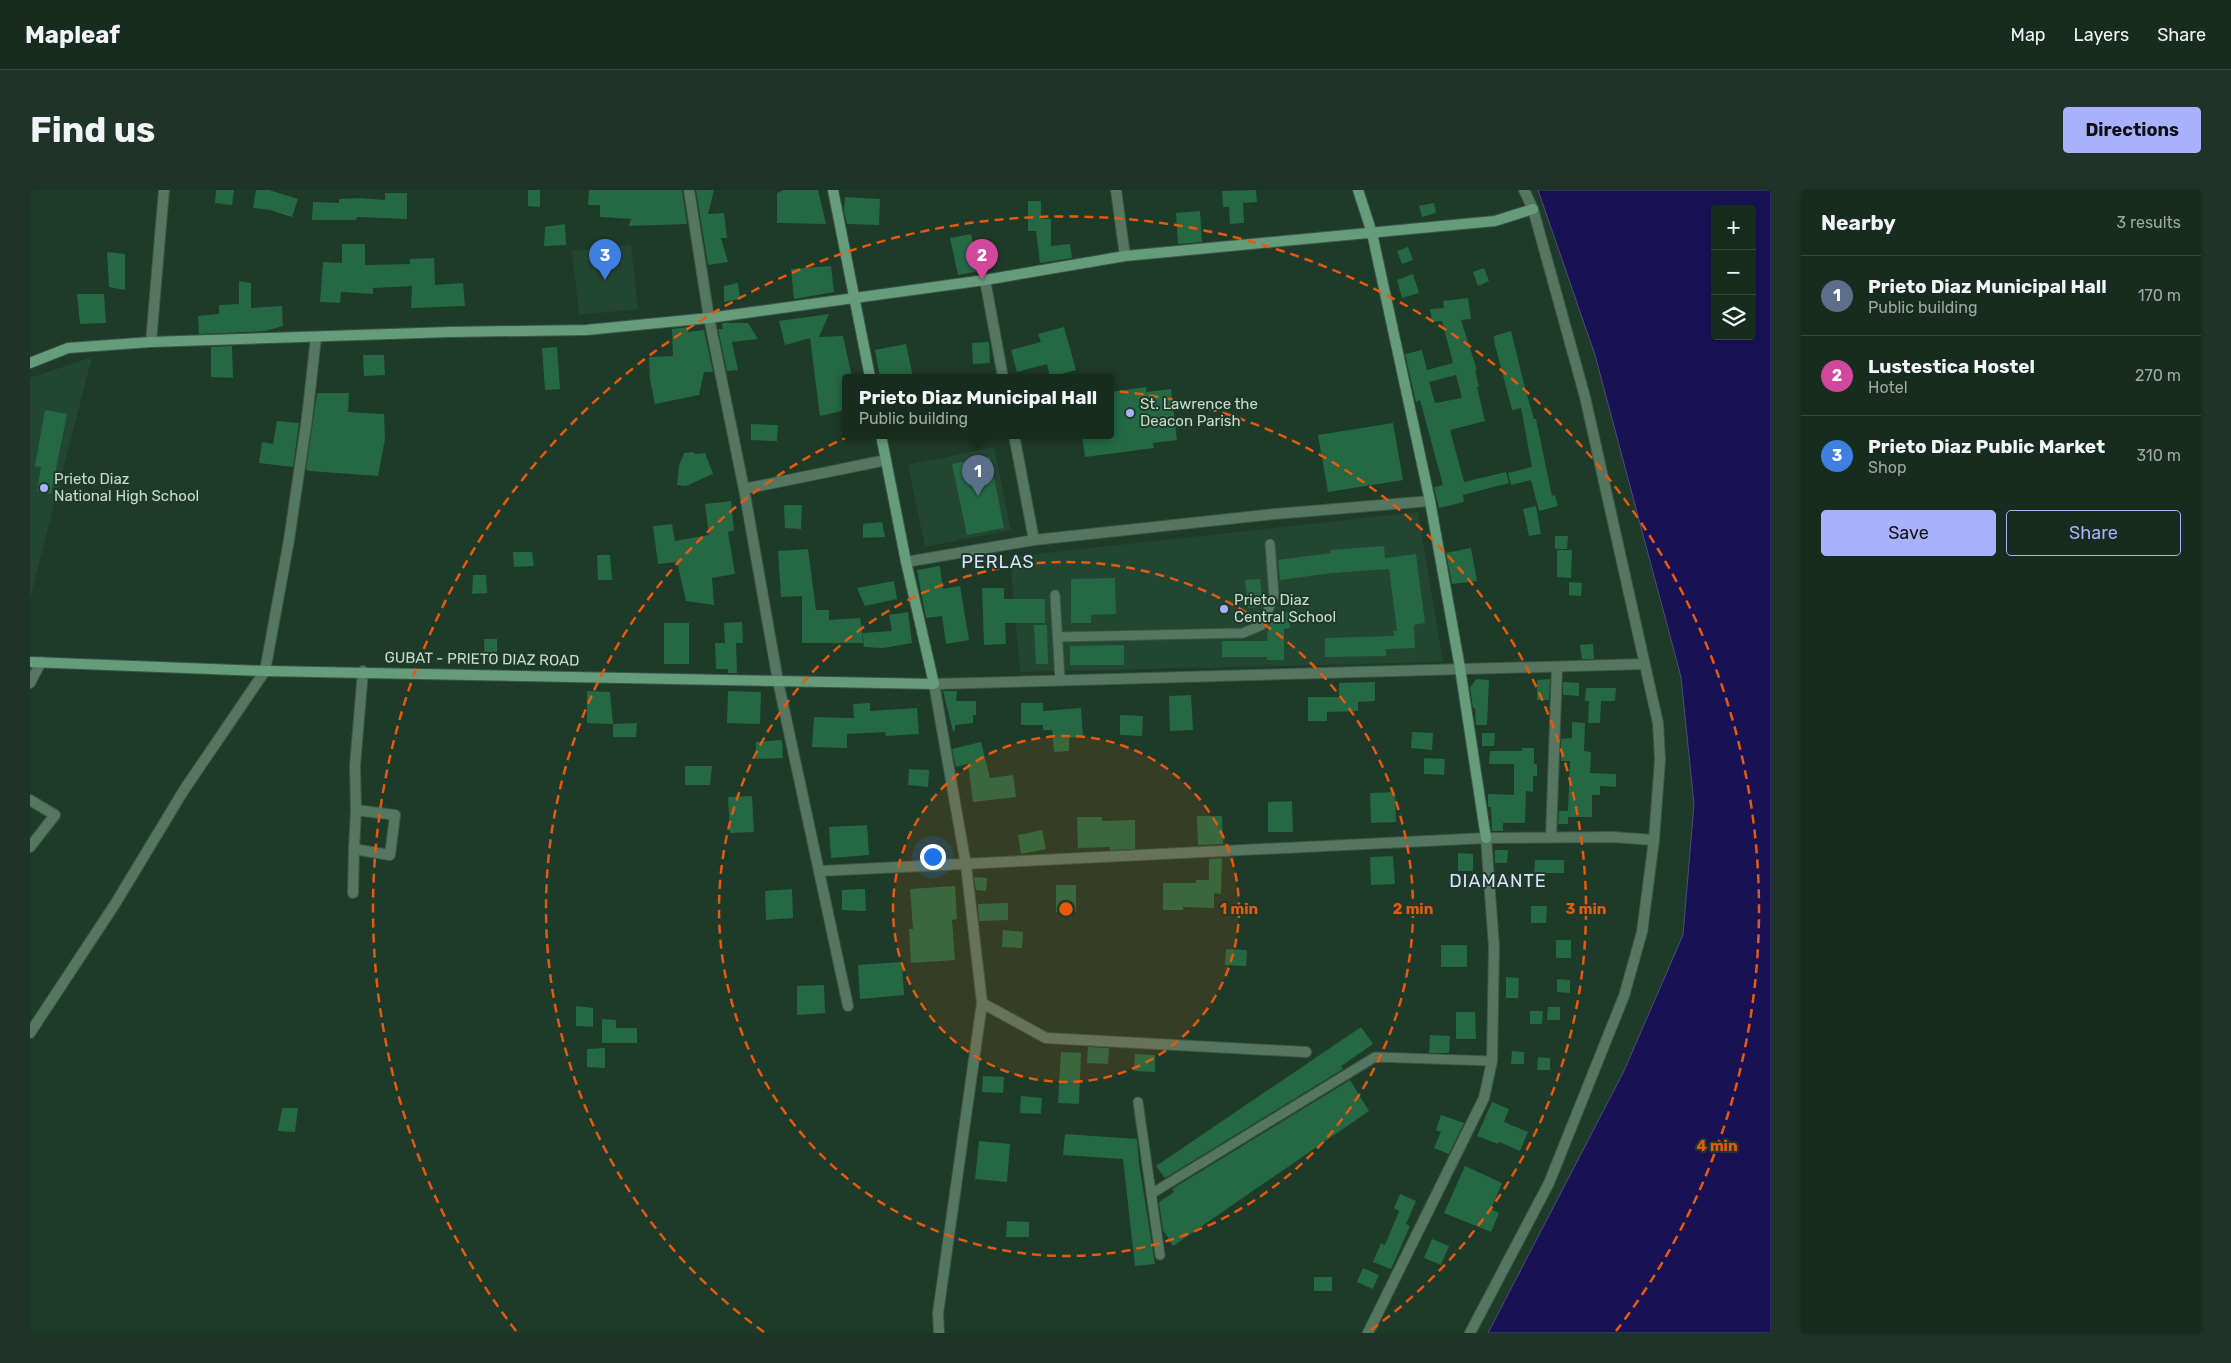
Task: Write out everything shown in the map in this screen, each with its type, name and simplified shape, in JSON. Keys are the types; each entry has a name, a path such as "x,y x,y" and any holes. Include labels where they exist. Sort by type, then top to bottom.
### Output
{"street":[{"path":"151,342 164,190"},
{"path":"689,190 709,318 744,489 778,681 848,1006"},
{"path":"833,190 869,374"},
{"path":"1116,190 1125,256"},
{"path":"1358,190 1372,232 1430,501 1460,668 1486,838 1494,947 1492,1061 1484,1098 1368,1333"},
{"path":"1470,1333 1548,1183 1624,996 1642,932 1654,840 1660,760 1658,723 1585,397 1533,209 1524,190"},
{"path":"30,363 68,348 151,342 450,332 586,330 709,318 985,280 1125,256 1495,221 1533,209"},
{"path":"985,280 1002,374"},
{"path":"30,1033 116,904 184,790 265,671 289,540 307,418 316,336"},
{"path":"882,439 906,562 934,684 966,865 982,1003 938,1313 939,1333"},
{"path":"1015,439 1034,540"},
{"path":"744,489 886,460"},
{"path":"906,562 1034,540 1275,514 1430,501"},
{"name":"GUBAT - PRIETO DIAZ ROAD","path":"30,662 265,671 363,671 934,684"},
{"path":"30,683 41,662"},
{"path":"934,684 1460,668 1557,668 1644,664"},
{"path":"1551,837 1557,668"},
{"path":"353,893 356,810 355,766 363,671"},
{"path":"30,800 55,815 30,847"},
{"path":"354,849 390,855 395,815 356,810"},
{"path":"820,871 1486,838 1613,837 1654,840"},
{"path":"982,1003 1046,1038 1306,1052"}],"lane":[{"path":"1058,636 1243,633 1262,625 1274,596 1270,544"},
{"path":"1055,595 1060,680"},
{"path":"1151,1194 1375,1057 1492,1061"},
{"path":"1138,1102 1160,1256"}],"shaded area":[{"path":"1538,190 1771,190 1771,1333 1488,1333 1623,1073 1683,935 1694,804 1681,677 1595,355"},
{"path":"631,245 638,309 579,315 572,251"},
{"name":"Prieto Diaz National High School","path":"92,357 30,598 30,378"},
{"path":"994,447 1011,530 925,547 908,465"},
{"name":"Prieto Diaz Central School","path":"1418,512 1443,662 1020,672 1010,557"}],"building":[{"path":"216,190 234,190 232,205 215,203"},
{"path":"256,190 269,190 298,199 292,217 270,210 253,208"},
{"path":"528,190 540,190 540,207 528,206"},
{"path":"589,190 682,190 687,224 629,226 631,219 600,217 600,205 588,205"},
{"path":"696,190 714,190 708,214 724,213 727,238 721,238 728,262 708,265"},
{"path":"784,190 818,190 826,224 777,223 777,193"},
{"path":"1256,190 1257,202 1243,203 1244,223 1230,224 1229,207 1223,207 1222,191"},
{"path":"385,193 407,193 407,219 357,217 356,220 312,220 313,202 339,203 339,199 360,198 385,200"},
{"path":"845,197 880,199 879,225 847,224 844,211"},
{"path":"1028,201 1041,201 1041,219 1051,219 1051,246 1070,244 1072,258 1040,263 1036,231 1028,231"},
{"path":"1434,203 1436,213 1422,217 1419,206"},
{"path":"1200,211 1202,242 1178,244 1176,213"},
{"path":"565,224 566,245 544,246 545,227"},
{"path":"971,234 979,271 958,275 950,238"},
{"path":"342,244 365,244 365,265 410,264 410,259 434,258 435,285 463,283 465,306 411,308 412,286 373,288 373,294 341,292 340,303 320,302 323,262 342,263"},
{"path":"1408,247 1413,260 1402,264 1397,251"},
{"path":"107,252 125,254 125,290 109,287"},
{"path":"831,266 834,292 794,299 791,269"},
{"path":"1484,268 1489,281 1478,286 1473,272"},
{"path":"1413,274 1419,293 1402,298 1397,280"},
{"path":"239,281 251,283 251,308 282,306 283,326 265,331 199,334 198,316 219,314 219,305 239,304"},
{"path":"738,283 740,299 724,302 724,286"},
{"path":"77,294 104,294 106,323 80,324"},
{"path":"1468,298 1471,319 1461,320 1477,370 1475,370 1479,387 1477,387 1485,421 1450,430 1464,482 1506,472 1509,483 1463,495 1464,502 1439,508 1434,487 1443,485 1420,400 1416,402 1405,354 1422,350 1427,370 1453,363 1442,321 1432,322 1430,309 1444,308 1443,301","holes":["1456,375 1462,398 1435,403 1429,382"]},
{"path":"829,314 819,337 843,336 851,374 842,374 842,411 820,416 810,338 785,345 779,321"},
{"path":"722,323 748,323 758,339 732,342 738,370 727,371 718,329 723,329"},
{"path":"689,327 688,332 704,330 713,372 704,372 699,395 655,404 650,379 649,357 673,356 672,329"},
{"path":"1064,327 1076,370 1061,374 1049,374 1047,364 1017,372 1011,350 1041,342 1038,334"},
{"path":"1511,331 1525,388 1534,419 1536,419 1552,496 1555,495 1558,506 1539,511 1531,480 1511,485 1508,473 1532,467 1521,408 1512,410 1494,341 1494,336"},
{"path":"989,342 990,363 973,364 972,343"},
{"path":"906,344 912,374 879,374 875,350"},
{"path":"232,346 233,378 211,377 211,347"},
{"path":"557,347 560,389 545,390 542,348"},
{"path":"363,355 384,355 385,375 364,376"},
{"name":"St. Lawrence the Deacon Parish","path":"1146,387 1146,392 1171,389 1177,440 1153,443 1154,448 1085,457 1083,439 1114,439 1114,391"},
{"path":"317,393 349,393 348,412 384,414 385,439 378,476 309,471 306,469"},
{"path":"45,410 67,414 51,494 37,491 41,467 35,466"},
{"path":"277,421 299,423 293,467 259,463 262,442 273,444"},
{"path":"1393,423 1403,480 1328,492 1318,435"},
{"path":"751,424 778,425 777,441 751,440"},
{"path":"694,452 694,454 705,453 713,474 686,486 677,485 679,466 684,453"},
{"path":"990,457 1004,528 967,535 952,464"},
{"path":"731,501 734,530 728,532 735,574 712,578 714,605 686,601 677,562 658,564 653,526 672,524 675,541 709,535 705,504"},
{"path":"784,505 802,505 801,529 785,528"},
{"path":"1536,506 1541,534 1529,536 1523,509"},
{"path":"882,522 885,537 863,538 863,524"},
{"path":"1555,536 1568,536 1567,549 1555,549"},
{"path":"1384,546 1385,558 1416,554 1425,623 1414,625 1415,648 1386,649 1386,656 1325,657 1325,638 1394,636 1393,631 1397,631 1389,569 1332,573 1280,580 1278,560 1331,553 1330,550"},
{"path":"1471,548 1477,581 1452,584 1446,553"},
{"path":"808,549 816,610 829,610 829,620 860,618 864,643 802,643 802,596 781,597 778,551"},
{"path":"1557,550 1572,550 1571,578 1557,577"},
{"path":"513,552 532,552 534,566 514,567"},
{"path":"597,555 610,555 612,580 598,580"},
{"path":"940,566 943,589 960,586 969,640 946,644 942,616 926,618 917,570"},
{"path":"473,575 486,575 487,593 472,594"},
{"path":"1115,578 1116,614 1091,615 1091,623 1071,623 1071,579"},
{"path":"1260,579 1263,606 1248,608 1245,580"},
{"path":"894,581 897,599 865,606 857,588"},
{"path":"1569,582 1582,583 1581,596 1569,595"},
{"path":"982,588 1004,588 1004,599 1045,599 1045,623 1005,623 1006,644 984,645"},
{"path":"908,612 912,643 883,648 864,647 862,633 892,631 889,615"},
{"path":"1289,612 1290,628 1284,629 1284,660 1267,660 1267,657 1222,657 1222,641 1267,641 1268,627 1274,613"},
{"path":"742,622 743,643 736,643 737,673 728,673 728,669 716,669 715,643 725,643 724,623"},
{"path":"664,623 689,623 689,664 664,664"},
{"path":"1034,625 1047,625 1048,664 1036,664"},
{"path":"484,639 497,639 497,663 485,661"},
{"path":"1593,644 1594,659 1582,659 1580,645"},
{"path":"1124,645 1124,665 1070,665 1070,646"},
{"path":"1476,679 1489,680 1487,725 1476,725 1475,708 1473,708 1470,688"},
{"path":"1550,679 1549,700 1537,700 1537,680"},
{"path":"1375,682 1375,701 1358,702 1358,711 1327,712 1327,721 1308,721 1308,697 1339,697 1339,683"},
{"path":"1563,682 1579,683 1579,696 1563,695"},
{"path":"1586,688 1616,688 1615,701 1601,701 1600,723 1588,723 1589,701 1585,701"},
{"path":"587,691 610,692 613,724 587,723"},
{"path":"728,691 761,692 760,724 727,723"},
{"path":"943,691 957,691 956,701 976,701 976,715 973,715 973,723 955,725 955,731 953,731"},
{"path":"1191,695 1193,730 1170,731 1169,696"},
{"path":"870,703 870,711 917,708 919,734 886,736 885,732 847,734 847,748 812,747 814,717 854,718 853,704"},
{"path":"1021,703 1043,703 1043,711 1081,708 1083,737 1069,738 1069,751 1054,752 1052,730 1043,730 1043,725 1021,725"},
{"path":"1120,715 1143,716 1142,736 1120,735"},
{"path":"1572,722 1585,723 1584,751 1591,752 1590,773 1616,774 1616,787 1600,786 1600,795 1592,795 1592,817 1568,817 1568,824 1558,824 1559,811 1568,811 1570,761 1561,761 1561,739 1572,738"},
{"path":"637,723 636,737 613,737 613,724"},
{"path":"1412,732 1433,733 1432,750 1411,748"},
{"path":"1482,733 1495,733 1494,746 1482,746"},
{"path":"782,740 783,758 756,759 756,742"},
{"path":"981,742 990,778 1013,775 1016,797 973,802 968,764 956,767 952,749"},
{"path":"1522,748 1534,748 1534,764 1537,764 1537,776 1533,776 1533,792 1526,791 1525,823 1503,823 1503,831 1492,831 1491,807 1488,807 1488,794 1514,795 1514,764 1489,764 1490,751 1522,751"},
{"path":"1424,758 1445,759 1444,775 1424,774"},
{"path":"685,766 712,766 710,785 685,785"},
{"path":"909,769 929,770 928,787 908,785"},
{"path":"1395,792 1396,822 1371,823 1370,793"},
{"path":"752,796 754,832 730,833 728,797"},
{"path":"1292,801 1293,832 1268,832 1268,802"},
{"path":"1197,816 1222,816 1223,844 1198,845"},
{"path":"1077,817 1102,817 1102,821 1135,820 1135,849 1110,850 1110,847 1078,848"},
{"path":"867,825 869,855 831,858 829,827"},
{"path":"1042,830 1046,849 1021,854 1018,835"},
{"path":"1495,850 1508,850 1507,863 1495,863"},
{"path":"1458,853 1473,854 1473,871 1458,871"},
{"path":"1393,856 1395,884 1371,885 1370,857"},
{"path":"1222,858 1221,894 1214,893 1214,908 1183,907 1183,910 1163,910 1163,883 1196,883 1196,880 1209,880 1209,859"},
{"path":"1535,860 1564,860 1564,873 1534,873"},
{"path":"974,877 987,878 986,891 976,890"},
{"path":"1056,885 1076,885 1076,912 1056,912"},
{"path":"955,886 957,919 952,920 955,960 911,963 909,929 913,929 910,889"},
{"path":"792,889 793,918 766,920 765,891"},
{"path":"865,889 866,911 842,910 842,890"},
{"path":"1008,903 1008,920 979,921 978,904"},
{"path":"1531,906 1547,906 1546,923 1531,923"},
{"path":"1003,930 1023,932 1022,948 1002,947"},
{"path":"1556,940 1571,940 1571,958 1556,958"},
{"path":"1441,945 1467,945 1467,967 1441,967"},
{"path":"1226,949 1247,950 1246,966 1225,965"},
{"path":"902,962 904,995 860,999 858,965"},
{"path":"1506,977 1519,978 1518,998 1506,998"},
{"path":"1557,979 1570,980 1570,993 1557,992"},
{"path":"824,985 825,1013 797,1015 797,986"},
{"path":"576,1006 593,1008 593,1027 576,1026"},
{"path":"1548,1007 1560,1007 1560,1020 1547,1020"},
{"path":"1530,1011 1543,1011 1542,1024 1530,1024"},
{"path":"1456,1012 1475,1012 1476,1039 1456,1039"},
{"path":"602,1019 616,1020 616,1028 637,1028 637,1043 602,1043"},
{"path":"1361,1027 1373,1044 1341,1066 1343,1069 1165,1178 1156,1166"},
{"path":"1430,1035 1450,1036 1449,1053 1429,1053"},
{"path":"1088,1047 1109,1048 1108,1064 1087,1063"},
{"path":"605,1048 605,1068 587,1067 587,1049"},
{"path":"1512,1051 1524,1052 1524,1064 1511,1064"},
{"path":"1061,1052 1081,1053 1079,1104 1058,1103"},
{"path":"1135,1054 1155,1055 1155,1072 1134,1071"},
{"path":"1538,1057 1550,1058 1550,1070 1537,1070"},
{"path":"983,1076 1004,1077 1003,1093 982,1092"},
{"path":"1350,1080 1369,1111 1173,1246 1163,1230 1159,1202 1174,1192 1172,1189"},
{"path":"1021,1096 1042,1098 1041,1114 1020,1113"},
{"path":"1492,1102 1509,1109 1504,1122 1528,1132 1520,1151 1499,1142 1498,1144 1477,1136"},
{"path":"282,1108 298,1108 295,1132 278,1131"},
{"path":"1441,1115 1464,1123 1449,1154 1434,1148 1441,1132 1436,1130"},
{"path":"1065,1134 1137,1139 1139,1164 1155,1264 1135,1266 1123,1159 1063,1155"},
{"path":"979,1141 1010,1144 1007,1182 975,1179"},
{"path":"1465,1166 1502,1183 1491,1209 1499,1213 1491,1232 1444,1213"},
{"path":"1400,1194 1416,1201 1406,1224 1410,1226 1391,1269 1373,1262 1381,1243 1385,1245 1399,1211 1394,1208"},
{"path":"1007,1221 1029,1222 1029,1237 1006,1237"},
{"path":"1432,1239 1449,1246 1441,1265 1424,1258"},
{"path":"1363,1268 1379,1275 1373,1289 1357,1282"},
{"path":"1314,1277 1332,1277 1332,1291 1314,1291"}],"place":[{"name":"Prieto Diaz Public Market","path":"605,280"},
{"name":"Lustestica Hostel","path":"982,280"},
{"name":"St. Lawrence the Deacon Parish","path":"1130,413"},
{"name":"Prieto Diaz National High School","path":"44,488"},
{"name":"Prieto Diaz Municipal Hall","path":"978,496"},
{"name":"Prieto Diaz Central School","path":"1224,609"}],"district":[{"name":"PERLAS","path":"998,562"},
{"name":"DIAMANTE","path":"1498,881"}]}
